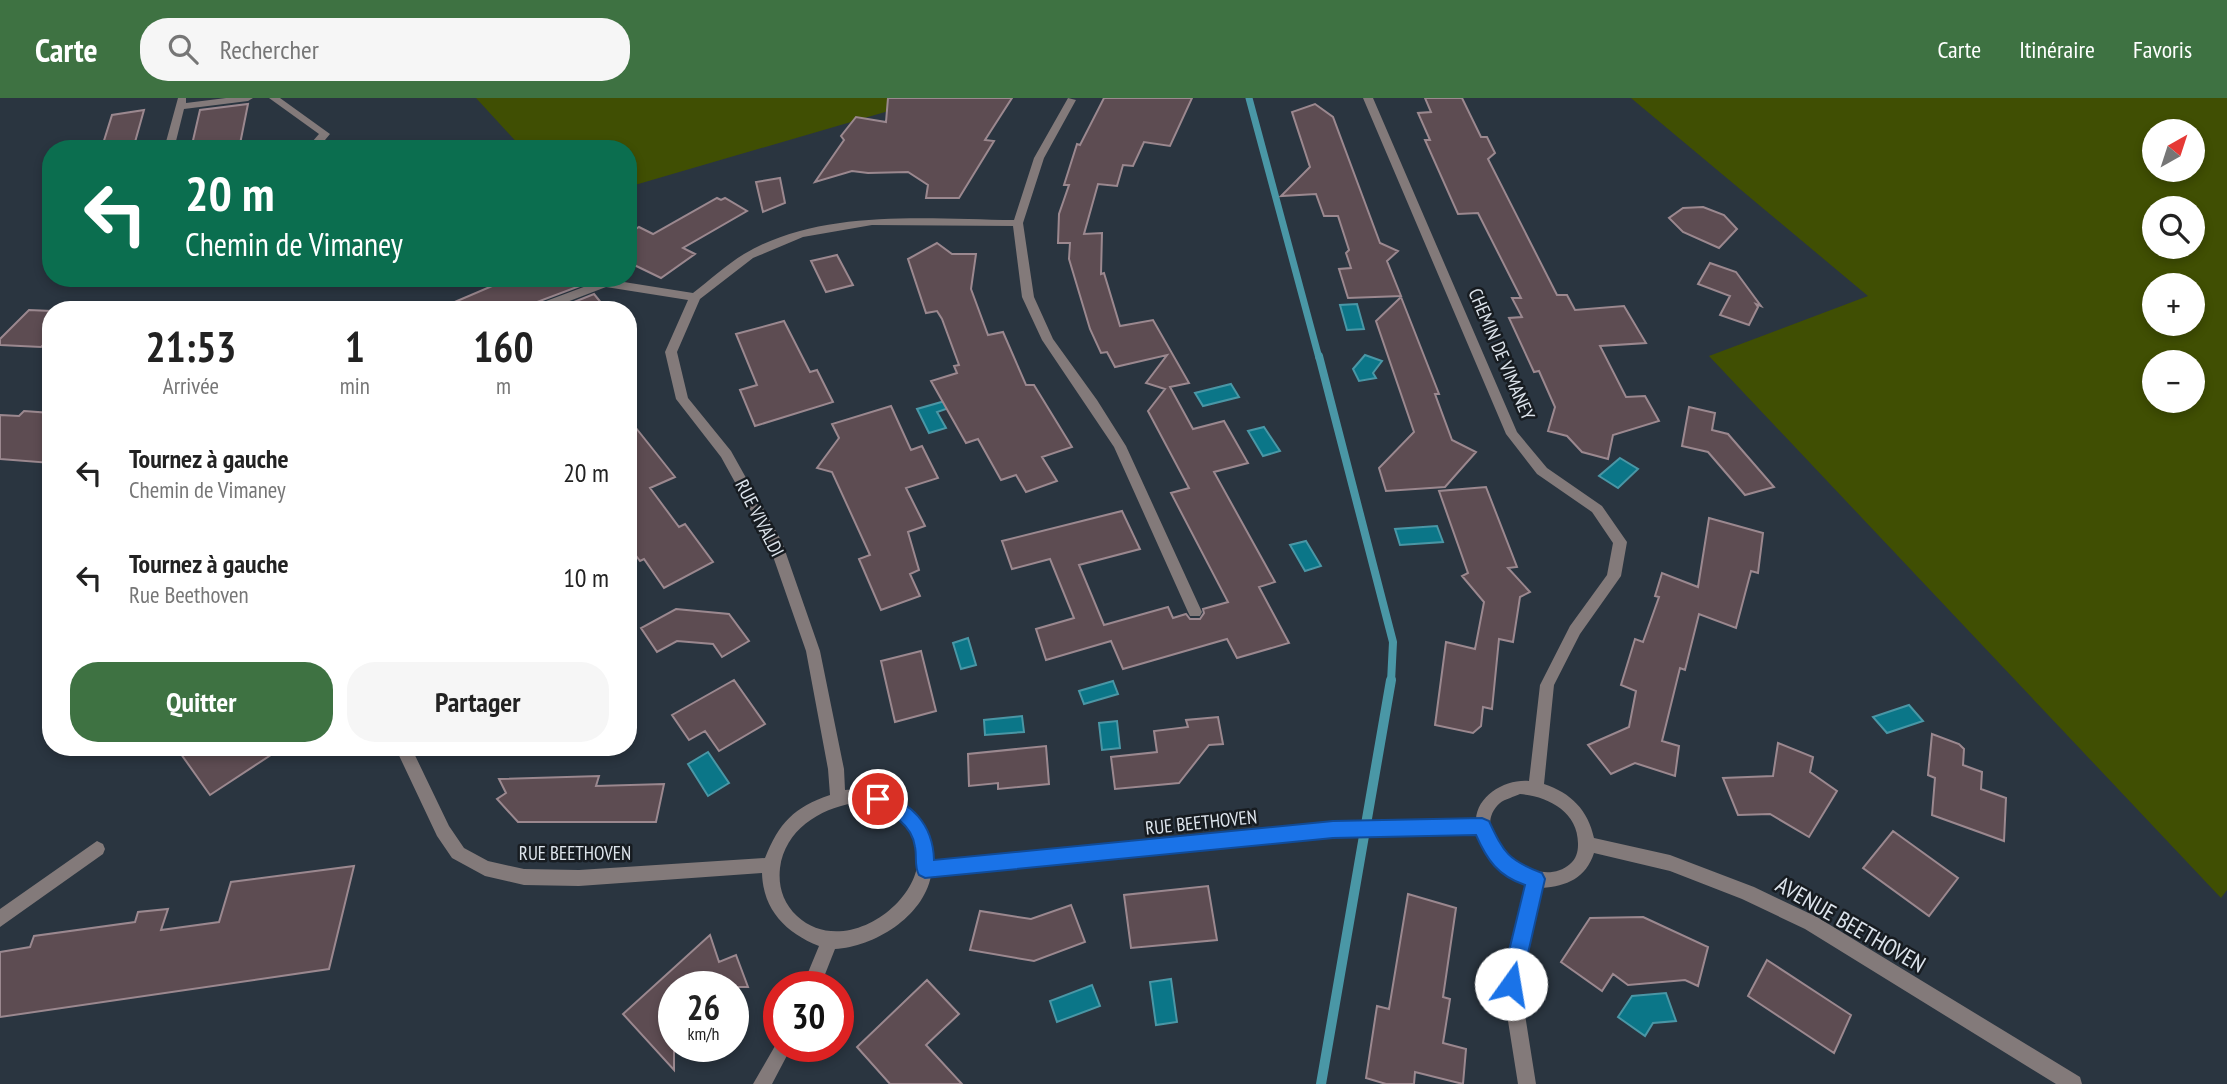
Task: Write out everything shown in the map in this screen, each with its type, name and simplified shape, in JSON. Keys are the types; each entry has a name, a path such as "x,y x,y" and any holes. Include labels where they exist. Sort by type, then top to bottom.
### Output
{"street":[{"path":"171,140 181,102 248,98"},
{"path":"274,98 325,134 320,140"},
{"name":"CHEMIN DE VIMANEY","path":"1368,98 1512,434 1542,471 1597,509 1620,542 1614,576 1575,630 1547,685 1536,788"},
{"path":"1071,100 1039,158 1018,223 1028,297 1048,340 1120,446 1195,612"},
{"name":"RUE VIVALDI","path":"838,799 813,651 775,542 726,454 682,398 671,352 680,326 695,297 749,256 800,234 872,222 1018,223"},
{"path":"558,301 594,287"},
{"path":"631,287 695,297"},
{"name":"RUE BEETHOVEN","path":"407,756 443,831 458,853 485,868 524,877 579,878 773,865"},
{"path":"1536,788 1567,803 1578,815 1588,844 1578,869 1552,880 1536,879 1505,866 1494,854 1482,827 1484,812 1491,799 1503,790 1536,788"},
{"path":"854,796 878,799 900,809 916,825 925,845 925,869 917,892 901,914 879,929 853,938 829,942 805,933 788,920 775,903 770,882 780,842 792,825 809,811 838,799 854,796"},
{"name":"RUE BEETHOVEN","path":"925,869 1333,830 1482,827"},
{"name":"AVENUE BEETHOVEN","path":"1588,844 1670,863 1748,893 1811,923 2073,1084"},
{"path":"0,919 97,849"},
{"path":"1527,1084 1511,984 1536,879"},
{"path":"817,971 829,942"},
{"path":"762,1084 774,1062"}],"green space":[{"path":"476,98 933,98 637,184 637,140 515,140"},
{"path":"1631,98 2227,98 2227,890 2221,898 1709,356 1868,296"}],"water":[{"path":"1357,304 1364,329 1347,330 1340,305"},
{"path":"1365,355 1382,361 1373,373 1376,378 1359,381 1353,369"},
{"path":"1231,384 1239,397 1203,406 1195,393"},
{"path":"945,401 949,408 937,412 946,428 929,433 917,409"},
{"path":"1264,427 1280,451 1263,456 1248,431"},
{"path":"1620,458 1638,469 1618,488 1599,476"},
{"path":"1437,526 1443,542 1400,545 1395,529"},
{"path":"1306,541 1321,566 1305,571 1290,545"},
{"path":"968,638 976,665 961,669 953,643"},
{"path":"1113,681 1118,694 1084,704 1079,691"},
{"path":"1909,705 1923,721 1887,733 1873,717"},
{"path":"1022,716 1024,732 985,735 984,720"},
{"path":"1117,721 1120,748 1102,750 1099,723"},
{"path":"708,752 729,783 708,796 688,764"},
{"path":"1171,979 1177,1022 1156,1025 1150,982"},
{"path":"1092,985 1100,1006 1057,1022 1050,1001"},
{"path":"1666,993 1676,1021 1653,1023 1645,1036 1618,1017 1632,996"}],"building":[{"path":"888,98 1012,98 985,140 994,141 959,198 926,198 928,185 908,172 852,171 815,182 844,140 841,136 856,117 886,122"},
{"path":"1104,98 1192,98 1170,146 1144,142 1133,166 1123,165 1117,186 1098,184 1084,234 1102,233 1101,274 1104,273 1120,326 1153,320 1189,383 1170,387 1193,429 1224,421 1248,463 1214,472 1275,582 1259,587 1289,643 1237,658 1227,639 1123,669 1111,641 1046,660 1036,629 1074,618 1050,559 1012,569 1002,541 1122,511 1140,549 1079,565 1104,625 1168,607 1173,618 1186,614 1190,619 1200,619 1204,613 1203,609 1228,602 1171,493 1189,488 1148,411 1165,389 1146,383 1167,355 1115,367 1107,352 1101,353 1090,329 1069,259 1070,243 1058,243 1059,214 1069,185 1064,185 1077,144 1080,145"},
{"path":"1425,98 1462,98 1481,137 1487,137 1495,153 1488,159 1557,295 1567,295 1575,310 1624,306 1646,343 1600,346 1626,397 1645,396 1659,421 1613,435 1608,459 1582,452 1567,436 1548,431 1555,407 1539,371 1534,372 1509,318 1522,317 1512,298 1521,298 1478,213 1458,214 1425,140 1430,140 1418,113 1431,112"},
{"path":"248,104 241,140 193,140 200,110"},
{"path":"1315,104 1333,117 1380,243 1398,251 1387,261 1401,296 1348,298 1339,269 1351,268 1346,253 1349,250 1338,216 1324,216 1316,194 1281,196 1310,167 1292,112"},
{"path":"144,110 136,140 104,140 112,115"},
{"path":"780,178 785,203 763,212 756,182"},
{"path":"717,198 725,198 747,211 683,248 695,254 661,278 637,266 637,228 653,234"},
{"path":"1703,207 1724,215 1737,229 1719,248 1683,232 1669,218 1683,208"},
{"path":"937,243 952,254 976,254 971,289 988,335 1003,332 1026,385 1034,385 1072,447 1042,457 1057,481 1026,492 1016,475 1001,480 978,439 966,443 931,381 957,373 954,366 959,365 937,311 926,313 908,259"},
{"path":"837,255 853,285 826,292 811,261"},
{"path":"1710,263 1736,272 1761,306 1756,304 1758,307 1749,325 1720,315 1730,296 1698,284"},
{"path":"490,287 577,287 540,301 457,301"},
{"path":"594,294 600,301 576,301"},
{"path":"1401,297 1439,394 1435,394 1452,440 1476,452 1445,487 1386,491 1379,468 1414,432 1376,321"},
{"path":"29,310 42,311 41,347 0,345 0,339"},
{"path":"784,321 810,372 817,370 833,402 755,426 740,390 757,385 736,334"},
{"path":"891,406 911,450 922,446 938,478 906,488 925,526 908,532 919,570 910,574 920,596 881,610 859,559 870,555 832,472 817,468 839,438 832,424"},
{"path":"1689,407 1715,413 1712,430 1728,434 1774,487 1745,495 1708,452 1682,446"},
{"path":"24,411 42,412 42,462 0,459 0,415 19,416"},
{"path":"637,429 675,477 650,488 679,527 685,524 713,562 664,588 644,559 640,561 637,557"},
{"path":"1486,487 1517,567 1508,568 1530,592 1520,597 1513,642 1499,639 1492,709 1483,707 1481,726 1473,733 1435,725 1446,642 1475,649 1484,602 1462,576 1468,573 1439,491"},
{"path":"1709,518 1763,533 1758,573 1751,571 1736,628 1699,614 1685,670 1680,668 1662,741 1679,746 1675,776 1635,763 1611,774 1588,745 1629,727 1636,691 1621,685 1635,639 1643,642 1659,597 1655,596 1662,573 1698,587"},
{"path":"676,609 729,614 749,641 722,657 713,644 677,641 657,652 641,628"},
{"path":"921,651 936,711 895,722 881,661"},
{"path":"734,680 765,724 719,751 705,731 689,740 672,715"},
{"path":"1218,717 1223,744 1209,745 1179,783 1115,789 1111,757 1157,752 1154,731 1188,727 1186,720"},
{"path":"1932,734 1959,744 1964,749 1963,765 1982,772 1981,789 2006,798 2004,841 1932,815 1935,778 1928,775"},
{"path":"1778,743 1813,757 1810,772 1837,791 1809,837 1770,814 1738,815 1723,778 1773,776"},
{"path":"1046,746 1049,784 998,789 998,783 969,786 968,754"},
{"path":"182,756 269,756 210,795"},
{"path":"599,776 596,786 664,784 656,822 518,822 497,799 506,793 499,779"},
{"path":"1893,831 1958,878 1929,916 1863,868"},
{"path":"354,866 329,969 0,1017 0,952 30,947 34,936 135,922 138,912 168,909 161,930 219,922 231,882"},
{"path":"1208,886 1217,940 1131,948 1124,895"},
{"path":"1408,894 1456,908 1443,997 1450,999 1443,1043 1466,1049 1463,1084 1415,1072 1414,1084 1386,1084 1366,1078 1377,1006 1389,1009"},
{"path":"1071,905 1085,942 1034,961 970,950 980,911 1031,919"},
{"path":"1643,917 1708,947 1698,986 1685,980 1628,985 1613,974 1602,991 1561,962 1590,918"},
{"path":"710,935 719,962 736,955 742,971 670,971"},
{"path":"1767,960 1851,1015 1834,1053 1748,996"},
{"path":"927,980 959,1014 926,1045 962,1084 890,1084 857,1047"},
{"path":"658,982 658,1052 623,1014"}],"waterway":[{"path":"1249,98 1319,358"},
{"path":"1319,356 1393,642 1391,682"},
{"path":"1321,1084 1391,680"}],"route":[{"path":"878,799 900,809 916,825 925,845 925,869 1333,830 1482,827 1486,841 1505,866 1536,879 1511,984"}]}
